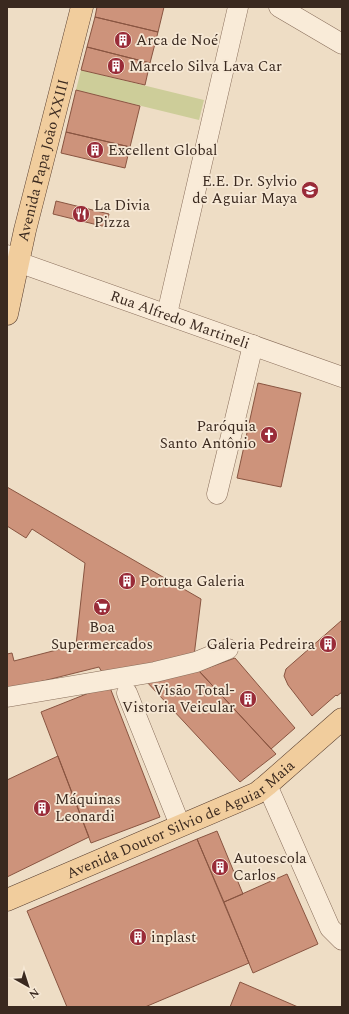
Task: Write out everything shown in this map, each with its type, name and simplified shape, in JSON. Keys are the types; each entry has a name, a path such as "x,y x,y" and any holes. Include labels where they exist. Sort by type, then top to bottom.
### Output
{"main road":[{"name":"Avenida Papa João XXIII","path":"7,314 12,259 82,7"},
{"name":"Avenida Doutor Silvio de Aguiar Maia","path":"7,900 257,793 342,719"}],"street":[{"path":"167,314 238,7"},
{"path":"279,7 342,44"},
{"name":"Rua Alfredo Martineli","path":"12,259 342,377"},
{"path":"217,494 253,345"},
{"path":"7,697 155,672 196,662 228,649"},
{"path":"128,693 180,825"},
{"path":"267,785 330,928 342,940"}],"green space":[{"path":"81,70 204,100 199,120 76,90"}],"building":[{"path":"97,7 164,7 158,32 95,17"},
{"name":"Arca de Noé","path":"95,17 158,32 150,63 87,47"},
{"name":"Marcelo Silva Lava Car","path":"87,47 150,63 145,85 81,70"},
{"path":"76,90 140,106 130,147 66,132"},
{"name":"Excellent Global","path":"66,132 130,147 125,168 61,153"},
{"name":"La Divia Pizza","path":"56,201 109,214 106,227 53,214"},
{"name":"Paróquia Santo Antônio","path":"258,383 301,393 281,487 237,478"},
{"name":"Portuga Galeria","path":"7,487 201,599 194,656 103,674 99,667 7,690 7,654 12,653 14,661 76,645 85,563 32,529 26,538 7,526"},
{"name":"Galeria Pedreira","path":"342,620 342,692 337,696 336,695 312,716 288,685 284,676 286,669"},
{"name":"Visão Total- Vistoria Veicular","path":"235,658 295,728 271,749 199,671"},
{"path":"199,671 276,754 240,782 145,680"},
{"path":"109,685 160,817 91,843 41,712"},
{"name":"Máquinas Leonardi","path":"58,756 89,837 7,877 7,780"},
{"name":"Autoescola Carlos","path":"217,831 243,894 224,902 197,839"},
{"name":"inplast","path":"197,839 249,963 145,1007 67,1007 27,911"},
{"path":"287,874 318,944 253,973 224,902"},
{"path":"240,982 298,1007 230,1007"}],"place":[{"name":"Arca de Noé","path":"123,40"},
{"name":"Marcelo Silva Lava Car","path":"116,66"},
{"name":"Excellent Global","path":"95,150"},
{"name":"E.E. Dr. Sylvio de Aguiar Maya","path":"310,190"},
{"name":"La Divia Pizza","path":"81,214"},
{"name":"Paróquia Santo Antônio","path":"269,435"},
{"name":"Portuga Galeria","path":"127,581"},
{"name":"Boa Supermercados","path":"102,607"},
{"name":"Galeria Pedreira","path":"328,644"},
{"name":"Visão Total- Vistoria Veicular","path":"248,699"},
{"name":"Máquinas Leonardi","path":"42,808"},
{"name":"Autoescola Carlos","path":"220,867"},
{"name":"inplast","path":"138,937"}]}
